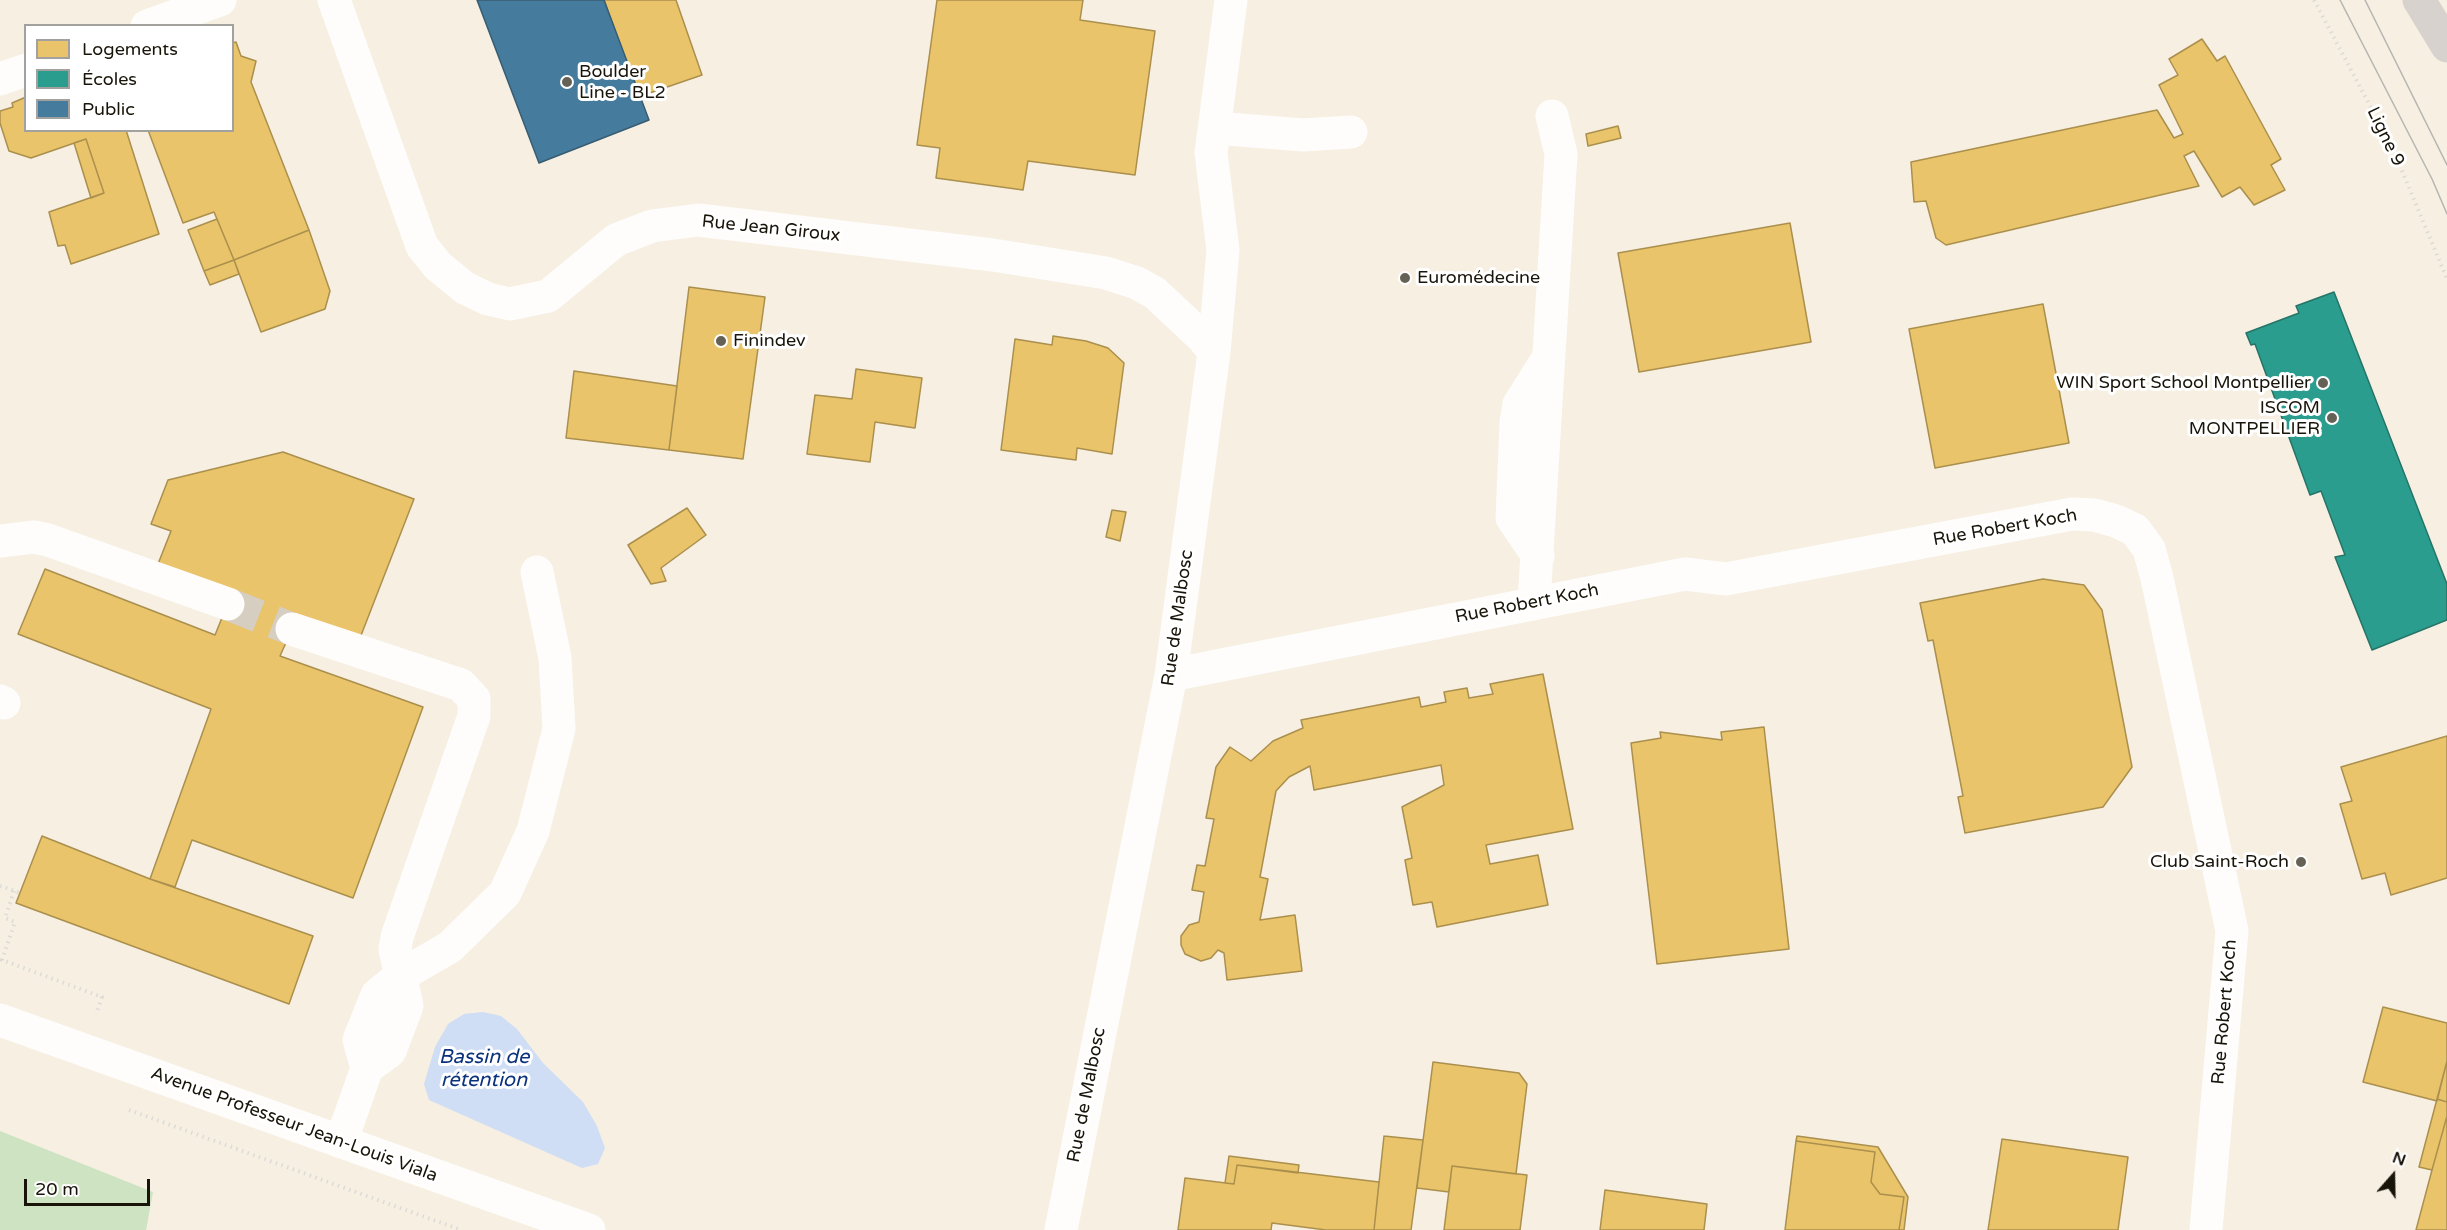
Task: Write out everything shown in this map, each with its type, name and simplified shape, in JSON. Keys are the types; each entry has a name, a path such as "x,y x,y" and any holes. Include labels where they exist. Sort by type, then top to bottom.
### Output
{"main road":[{"path":"2419,0 2447,46"}],"street":[{"path":"153,24 220,0"},
{"name":"Rue Jean Giroux","path":"334,0 422,246 438,266 465,288 488,299 510,304 548,296 616,240 652,226 698,220 882,241 1106,273 1137,282 1155,293 1203,338 1214,352"},
{"name":"Rue de Malbosc","path":"1061,1230 1171,675 1214,352 1223,250 1211,153 1232,0"},
{"path":"0,79 24,71"},
{"path":"1534,602 1538,556 1512,518 1516,422 1519,404 1547,359 1561,154 1552,116"},
{"path":"1215,128 1303,135 1351,132"},
{"name":"Rue Robert Koch","path":"1171,675 1685,574 1726,579 2072,514 2094,515 2135,530 2149,549 2157,578 2232,931 2206,1230"},
{"path":"0,541 34,537 48,540 228,604"},
{"path":"340,1142 367,1068 359,1040 377,996 400,976 450,947 505,893 533,831 559,729 555,658 537,572"},
{"path":"292,629 461,685 474,699 474,716 397,937 395,949 400,976"},
{"name":"Avenue Professeur Jean-Louis Viala","path":"0,1020 589,1230"}],"path":[{"name":"Ligne 9","path":"2314,0 2393,149 2447,279"},
{"path":"0,886 20,893"},
{"path":"14,891 5,918 15,922 2,960 102,997 83,1050"},
{"path":"124,1108 461,1230"}],"green space":[{"path":"0,1131 153,1192 146,1230 0,1230"}],"water":[{"name":"Bassin de rétention","path":"483,1012 501,1016 517,1029 543,1063 583,1102 597,1126 605,1148 598,1164 582,1168 429,1100 424,1084 435,1047 448,1024 464,1014"}],"building: Logements":[{"path":"604,0 676,0 702,75 638,97"},
{"path":"937,0 1083,0 1080,20 1155,31 1135,175 1028,161 1023,190 936,178 940,148 917,145"},
{"path":"2202,39 2217,61 2225,56 2281,159 2271,165 2285,190 2254,205 2240,187 2222,197 2194,151 2184,156 2199,186 1946,245 1936,238 1926,201 1914,202 1911,162 2157,110 2174,138 2183,134 2159,85 2178,75 2169,59"},
{"path":"234,42 236,42 241,56 256,61 251,82 309,230 234,260 214,212 183,223 149,132 234,132"},
{"path":"24,98 24,132 127,132 159,234 71,264 65,245 58,246 49,212 104,193 86,139 31,158 9,151 0,123 0,111 13,107 12,103"},
{"path":"1618,126 1621,138 1588,146 1586,134"},
{"path":"86,139 104,193 91,198 74,143"},
{"path":"217,219 234,260 204,271 188,230"},
{"path":"1790,223 1811,342 1639,372 1618,253"},
{"path":"309,230 330,291 325,309 261,332 234,260"},
{"path":"234,260 239,274 210,285 204,271"},
{"name":"Finindev","path":"689,287 765,297 743,459 669,450"},
{"path":"2043,304 2069,443 1935,468 1909,329"},
{"path":"1053,336 1086,341 1108,348 1124,363 1112,454 1077,448 1076,460 1001,450 1015,339 1052,345"},
{"path":"856,369 922,378 915,428 875,422 870,462 807,454 815,395 852,399"},
{"path":"574,371 677,386 669,450 566,438"},
{"path":"283,452 414,499 360,638 298,616 280,656 423,707 353,898 192,840 175,887 150,879 211,709 18,634 45,569 215,635 232,593 158,564 171,531 151,524 168,480"},
{"path":"687,508 706,535 661,568 666,581 651,584 628,545"},
{"path":"1112,510 1126,512 1120,541 1106,537"},
{"path":"2043,579 2084,585 2102,610 2132,767 2103,807 1965,833 1958,797 1963,796 1933,640 1928,641 1920,603"},
{"path":"1543,674 1573,829 1486,845 1490,864 1538,855 1548,905 1437,927 1432,902 1413,905 1405,860 1412,858 1402,807 1444,785 1441,765 1314,790 1310,766 1289,777 1276,791 1260,877 1268,879 1260,920 1295,915 1302,971 1227,980 1224,953 1218,950 1211,958 1201,961 1185,954 1181,945 1181,936 1189,925 1199,922 1204,892 1192,890 1197,865 1205,866 1214,819 1206,818 1216,767 1230,747 1251,761 1273,741 1303,728 1301,720 1419,697 1421,707 1446,702 1444,692 1467,688 1469,698 1493,694 1490,684"},
{"path":"1764,727 1789,949 1657,964 1631,743 1661,738 1660,732 1722,740 1721,732"},
{"path":"2447,736 2447,878 2391,895 2385,873 2362,879 2340,804 2352,801 2341,767"},
{"path":"42,836 150,879 313,936 289,1004 16,903"},
{"path":"2383,1007 2447,1023 2447,1061 2437,1101 2363,1082"},
{"path":"2447,1061 2447,1102 2437,1099"},
{"path":"1433,1062 1519,1073 1527,1084 1516,1174 1452,1166 1449,1192 1417,1188"},
{"path":"2437,1099 2447,1102 2447,1116 2432,1170 2419,1167"},
{"path":"2447,1116 2447,1230 2416,1230 2432,1170"},
{"path":"1384,1136 1423,1140 1411,1230 1374,1230"},
{"path":"1797,1136 1878,1147 1908,1197 1904,1230 1899,1230 1904,1197 1880,1194 1871,1182 1875,1152 1796,1141"},
{"path":"2002,1139 2128,1157 2118,1230 1988,1230"},
{"path":"1796,1141 1875,1152 1871,1182 1880,1194 1904,1197 1899,1230 1785,1230"},
{"path":"1229,1156 1299,1165 1298,1173 1237,1165 1234,1184 1225,1183"},
{"path":"1237,1165 1379,1182 1374,1230 1326,1230 1272,1223 1271,1230 1178,1230 1185,1178 1234,1184"},
{"path":"1452,1166 1527,1175 1520,1230 1444,1230"},
{"path":"1605,1190 1707,1204 1704,1230 1600,1230"}],"building: Écoles":[{"name":"ISCOM MONTPELLIER","path":"2334,292 2447,584 2447,620 2372,650 2335,557 2345,555 2321,491 2310,495 2255,344 2251,345 2246,333 2299,313 2296,306"}],"building: Public":[{"path":"477,0 604,0 649,120 539,163"}],"tunnel":[{"path":"228,604 292,629"}],"tram line":[{"path":"2340,0 2432,179 2447,214"},
{"path":"2365,0 2447,165"}],"place":[{"name":"Boulder Line - BL2","path":"567,82"},
{"name":"Euromédecine","path":"1405,278"},
{"name":"Finindev","path":"721,341"},
{"name":"WIN Sport School Montpellier","path":"2323,383"},
{"name":"ISCOM MONTPELLIER","path":"2332,418"},
{"name":"Club Saint-Roch","path":"2301,862"}]}
